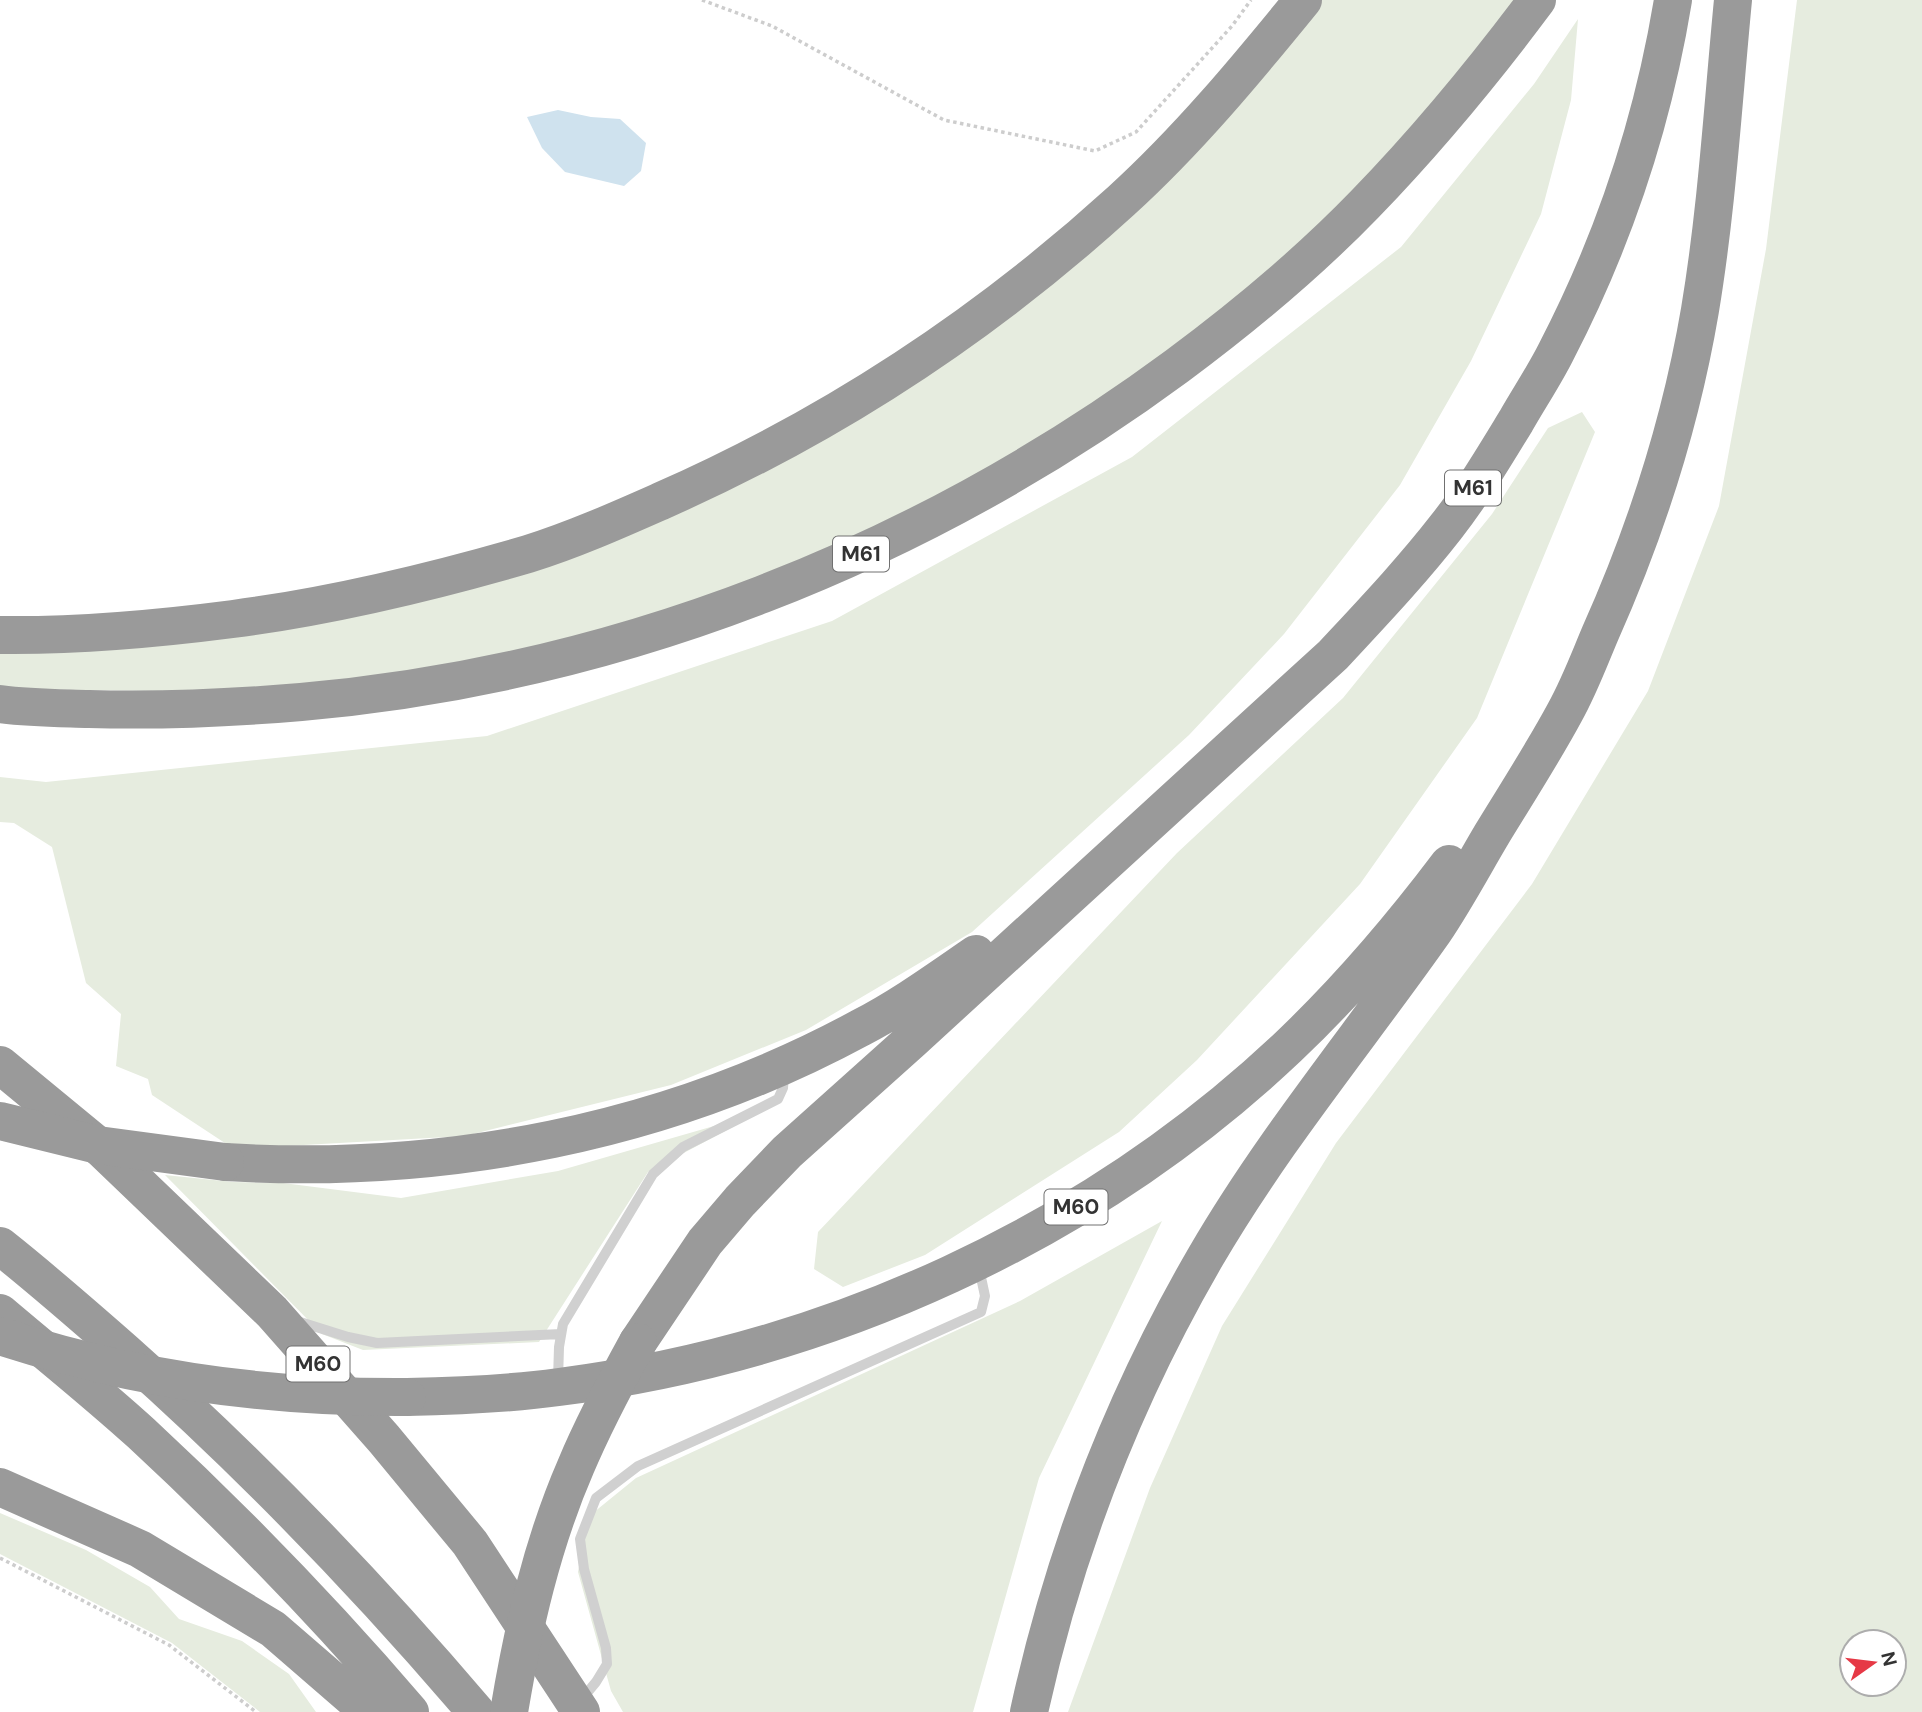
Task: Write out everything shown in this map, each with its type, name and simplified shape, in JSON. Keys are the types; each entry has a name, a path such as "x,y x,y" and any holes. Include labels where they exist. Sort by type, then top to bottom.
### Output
{"highway":[{"path":"0,635 109,632 190,625 284,612 374,593 530,553 623,518 697,485 782,443 885,382 1056,257 1122,200 1202,119 1303,0"},
{"name":"M61","path":"0,704 122,709 222,709 354,697 448,683 541,663 640,637 735,607 834,567 918,527 1034,462 1129,401 1220,334 1364,205 1493,58 1537,0"},
{"name":"M61","path":"1101,865 1333,655 1447,526 1490,464 1556,354 1601,254 1620,204 1649,111 1673,0"},
{"path":"1029,1712 1049,1627 1076,1539 1108,1454 1168,1326 1206,1256 1257,1176 1437,927 1567,709 1643,530 1688,370 1700,306 1711,227 1733,0"},
{"name":"M60","path":"0,1336 59,1354 218,1386 322,1395 407,1397 558,1388 707,1360 852,1316 977,1262 1087,1201 1205,1118 1286,1048 1361,972 1415,909 1567,709"},
{"path":"0,1121 98,1145 225,1162 270,1165 369,1164 531,1145 615,1125 699,1099 785,1065 861,1028 924,990 1101,865"},
{"path":"509,1712 532,1598 559,1509 590,1433 638,1342 705,1242 787,1152 1101,865"},
{"name":"M60","path":"0,1065 102,1149 272,1312 384,1439 470,1543 575,1710"},
{"path":"0,1246 187,1407 275,1493 350,1569 476,1712"},
{"path":"0,1313 140,1433 263,1552 410,1712"},
{"path":"0,1487 140,1549 273,1629 369,1712"}],"lane":[{"path":"558,1388 563,1324 653,1174 683,1147 778,1099 783,1088 785,1065"},
{"path":"575,1710 607,1664 606,1648 584,1569 580,1539 596,1498 638,1466 981,1312 985,1296 977,1262"},
{"path":"272,1312 348,1337 377,1343 561,1334"}],"path":[{"path":"702,0 772,26 944,120 1095,151 1136,132 1232,26 1251,0"},
{"path":"0,1558 169,1645 256,1712"}],"shaded area":[{"path":"1315,0 1527,0 1346,204 1186,342 1021,453 871,533 699,603 539,650 389,677 244,692 0,689 0,646 375,610 965,348"},
{"path":"1797,0 1922,0 1922,1712 1068,1712 1150,1488 1222,1326 1336,1143 1532,884 1648,691 1719,506 1766,249"},
{"path":"1578,19 1571,100 1541,214 1471,361 1400,485 1284,634 1189,735 972,932 806,1030 671,1085 465,1136 234,1149 152,1095 148,1079 116,1066 121,1014 86,983 52,847 14,823 0,822 0,777 46,782 487,736 832,621 1132,457 1401,247 1534,84"},
{"path":"1582,412 1595,432 1477,718 1360,884 1197,1060 1119,1132 925,1255 843,1287 814,1269 818,1232 1177,853 1343,698 1492,514 1548,428"},
{"path":"759,1113 648,1172 539,1342 363,1350 322,1334 165,1175 233,1182 283,1183 401,1198 558,1171"},
{"path":"1162,1221 1039,1478 973,1712 623,1712 611,1691 578,1572 588,1517 636,1478 1020,1301"},
{"path":"0,1513 86,1550 150,1587 179,1619 242,1641 289,1674 316,1712 260,1712 172,1643 0,1554"}],"water":[{"path":"558,110 591,117 620,119 646,143 641,171 624,186 565,172 542,148 527,117"}]}
